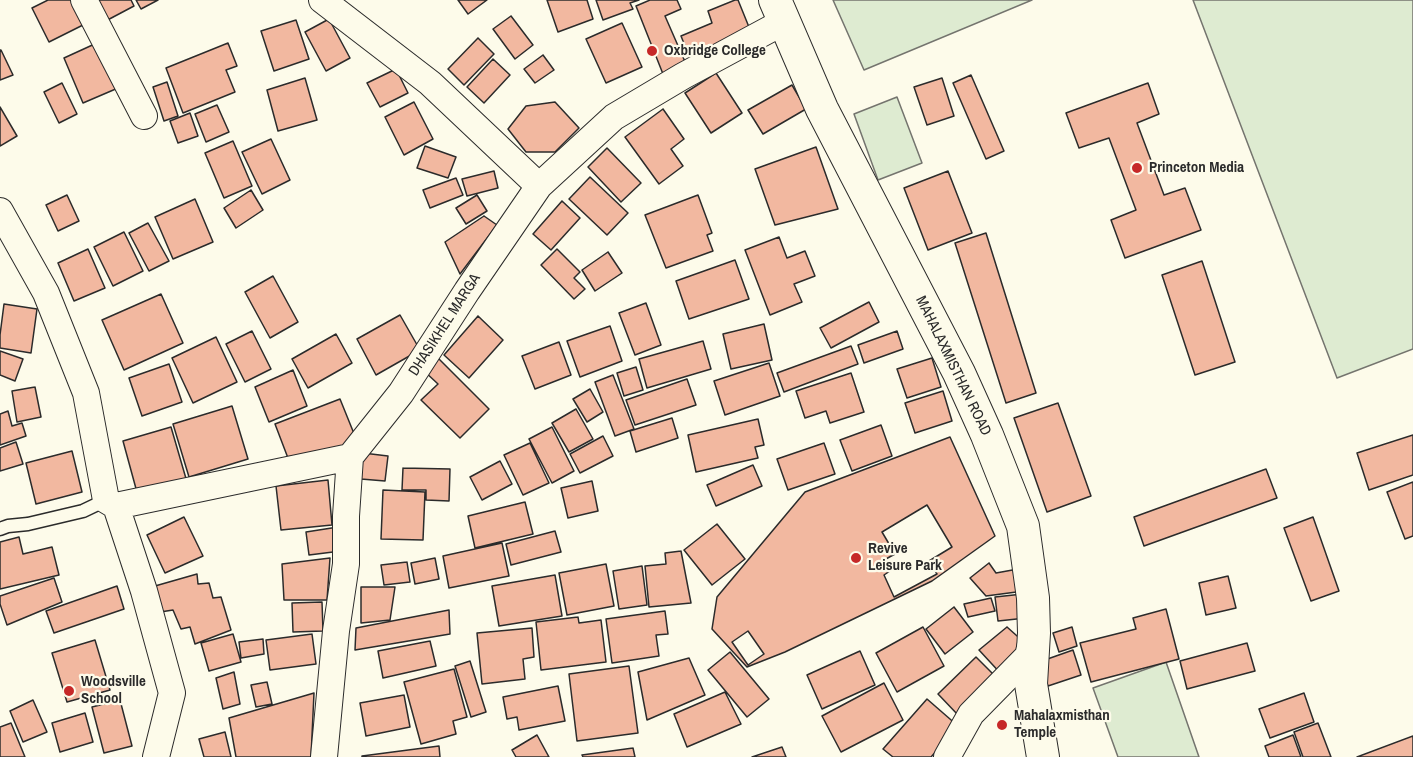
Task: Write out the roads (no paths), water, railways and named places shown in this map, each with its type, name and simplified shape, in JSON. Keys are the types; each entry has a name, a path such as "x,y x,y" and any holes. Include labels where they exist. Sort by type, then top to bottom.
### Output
{"street":[{"path":"84,0 144,116"},
{"path":"322,0 430,83 540,186"},
{"name":"DHASIKHEL MARGA","path":"350,457 401,393 467,291 540,186 614,117 683,76 780,10"},
{"name":"MAHALAXMISTHAN ROAD","path":"780,10 822,109 959,373 987,435 1023,526 1033,598 1034,633 1031,684 1043,757"},
{"path":"0,211 46,293 87,393 111,503 144,591 172,693 156,757"},
{"path":"111,503 350,457 346,564 336,631 324,757"},
{"path":"947,757 971,714 1028,656 1034,633"}],"lane":[{"path":"0,529 111,503"}],"place":[{"name":"Oxbridge College","path":"652,51"},
{"name":"Princeton Media","path":"1137,168"},
{"name":"Revive Leisure Park","path":"856,558"},
{"name":"Woodsville School","path":"69,691"},
{"name":"Mahalaxmisthan Temple","path":"1002,725"}]}
